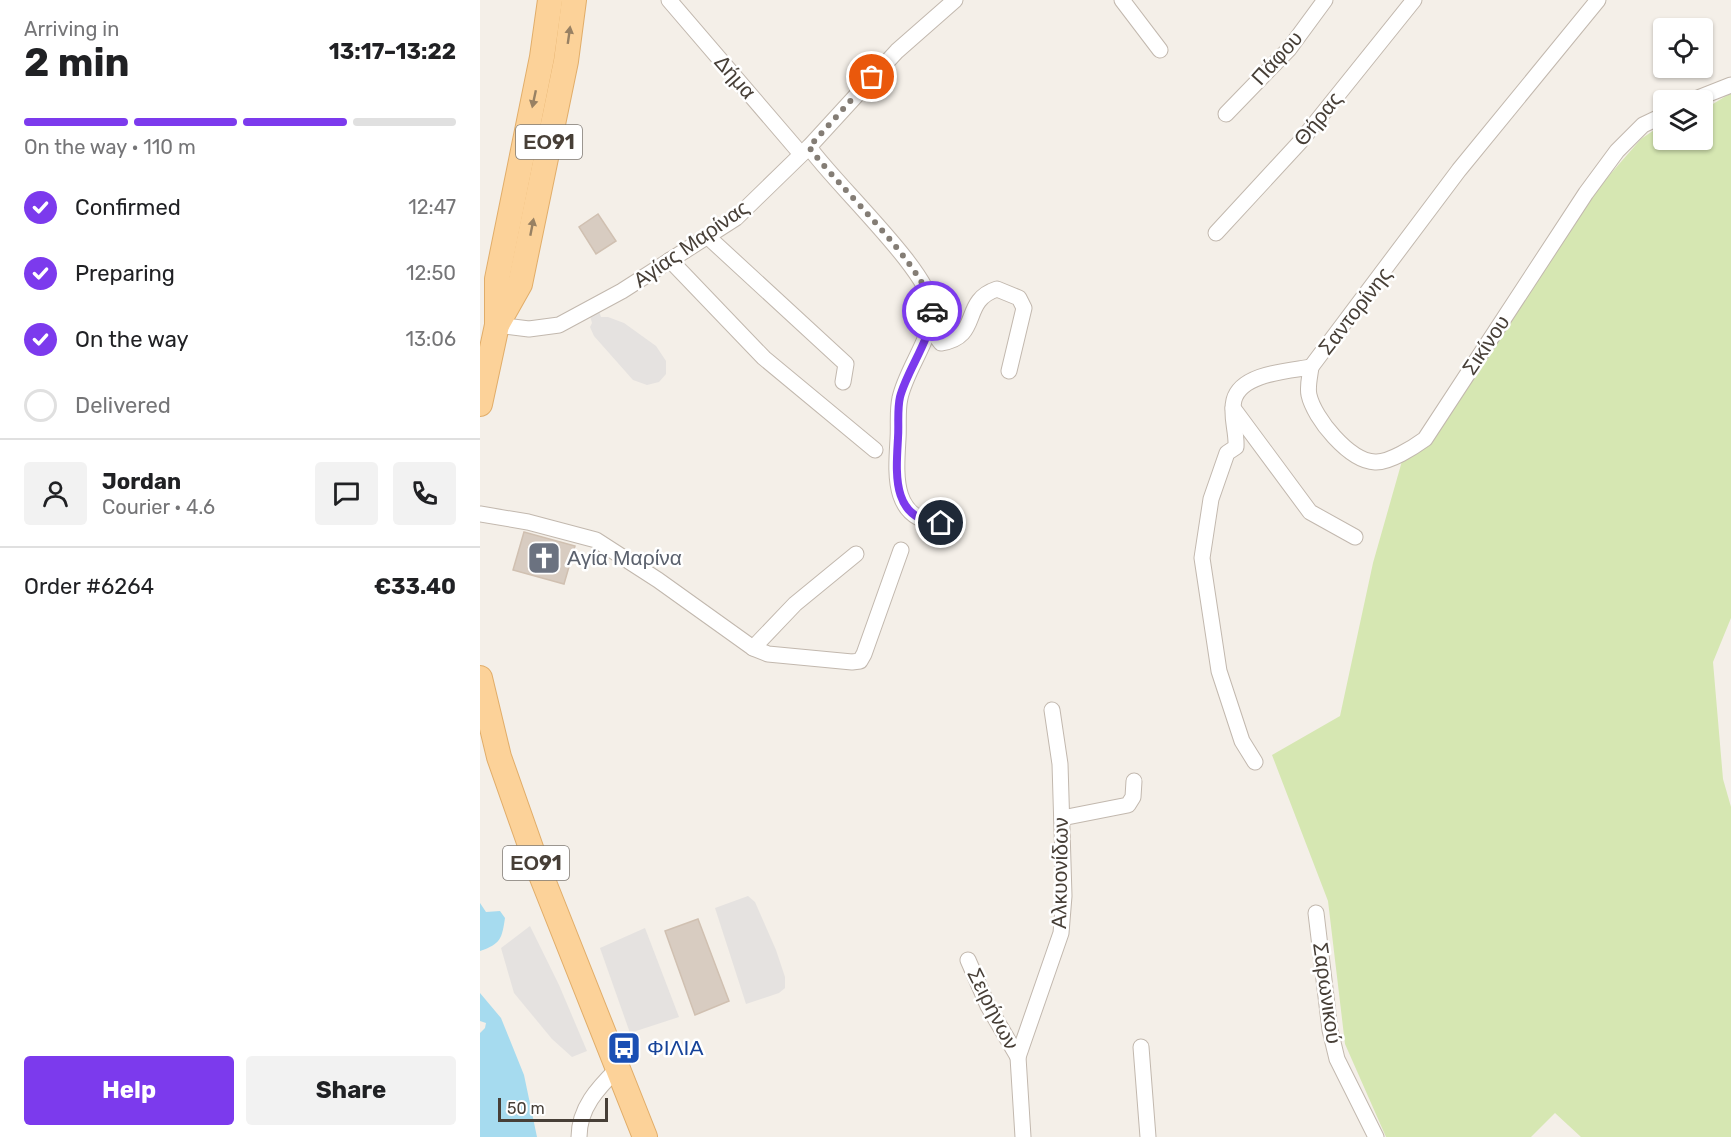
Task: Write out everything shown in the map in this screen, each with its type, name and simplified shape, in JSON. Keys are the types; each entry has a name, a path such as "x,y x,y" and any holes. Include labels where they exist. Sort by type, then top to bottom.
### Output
{"main road":[{"name":"ΕΟ91","path":"480,404 497,325 497,279 542,57 550,0"},
{"name":"ΕΟ91","path":"497,325 520,284 566,62 574,0"},
{"name":"ΕΟ91","path":"480,678 499,758 525,833 645,1137"}],"street":[{"name":"Δήμα","path":"669,0 805,150 862,207 926,288 932,305 935,335 941,343 952,341 964,333 977,302 984,293 997,289 1019,298 1024,308 1009,371"},
{"name":"Αγίας Μαρίνας","path":"497,325 529,329 559,325 592,309 736,218 805,150 897,51 955,0"},
{"path":"1122,0 1160,50"},
{"name":"Πάφου","path":"1226,114 1289,49 1325,0"},
{"name":"Θήρας","path":"1216,233 1300,142 1414,0"},
{"name":"Σαντορίνης","path":"1233,408 1239,391 1264,375 1311,367 1460,170 1598,0"},
{"path":"1713,92 1731,85"},
{"name":"Σικίνου","path":"1311,367 1308,393 1315,411 1343,446 1375,462 1409,450 1425,439 1586,194 1617,151 1642,125 1653,120"},
{"path":"707,236 846,364 843,382"},
{"path":"670,260 764,358 875,450"},
{"path":"932,318 900,399 896,474 901,498 921,519 941,523 947,519 950,511"},
{"path":"1233,408 1310,512 1355,537"},
{"path":"1233,408 1236,447 1227,453 1214,491 1202,558 1219,671 1242,741 1255,762"},
{"path":"480,514 528,522 596,540 658,580 753,648 768,654 860,661 901,550"},
{"path":"753,648 795,604 856,554"},
{"name":"Αλκυονίδων","path":"1023,1137 1018,1057 1061,933 1064,896 1060,764 1052,710"},
{"path":"1062,818 1128,805 1133,797 1134,781"},
{"name":"Σαρωνικού","path":"1316,913 1330,1030 1337,1059 1376,1137"},
{"name":"Σειρήνων","path":"968,960 988,1006 1018,1057"},
{"path":"1141,1047 1148,1137"},
{"path":"579,1137 582,1118 592,1096 617,1069"}],"green space":[{"path":"1731,93 1731,618 1713,662 1723,779 1731,807 1731,1137 1581,1137 1555,1113 1531,1137 1386,1137 1345,1044 1328,901 1272,755 1340,716 1373,563 1402,461 1452,411 1587,204 1606,179 1641,139 1653,131 1653,150 1713,150 1713,104"}],"shaded area":[{"path":"599,311 601,317 624,323 656,346 666,361 666,374 659,382 647,385 633,380 594,336 590,327 592,323 590,316"},
{"path":"748,896 755,902 776,950 785,977 785,988 779,993 746,1004 715,908"},
{"path":"530,926 559,985 587,1051 572,1057 552,1039 514,993 501,948"},
{"path":"645,928 679,1017 630,1033 600,948"}],"water":[{"path":"480,903 486,912 500,911 505,918 503,931 496,943 480,951"},
{"path":"480,993 501,1018 524,1075 537,1137 480,1137 480,1033 486,1023 480,1021"}],"building":[{"path":"598,214 616,241 596,254 579,227"},
{"name":"Αγία Μαρίνα","path":"524,532 575,546 564,584 513,570"},
{"path":"698,919 729,1001 695,1015 665,931"}],"way so far":[{"path":"872,77 809,147 862,207 926,288 932,311"}],"place":[{"name":"Αγία Μαρίνα","path":"544,558"},
{"name":"ΦΙΛΙΑ","path":"624,1048"}],"route":[{"path":"932,311 932,318 900,399 896,474 898,490 906,506 921,519 941,523"}]}
